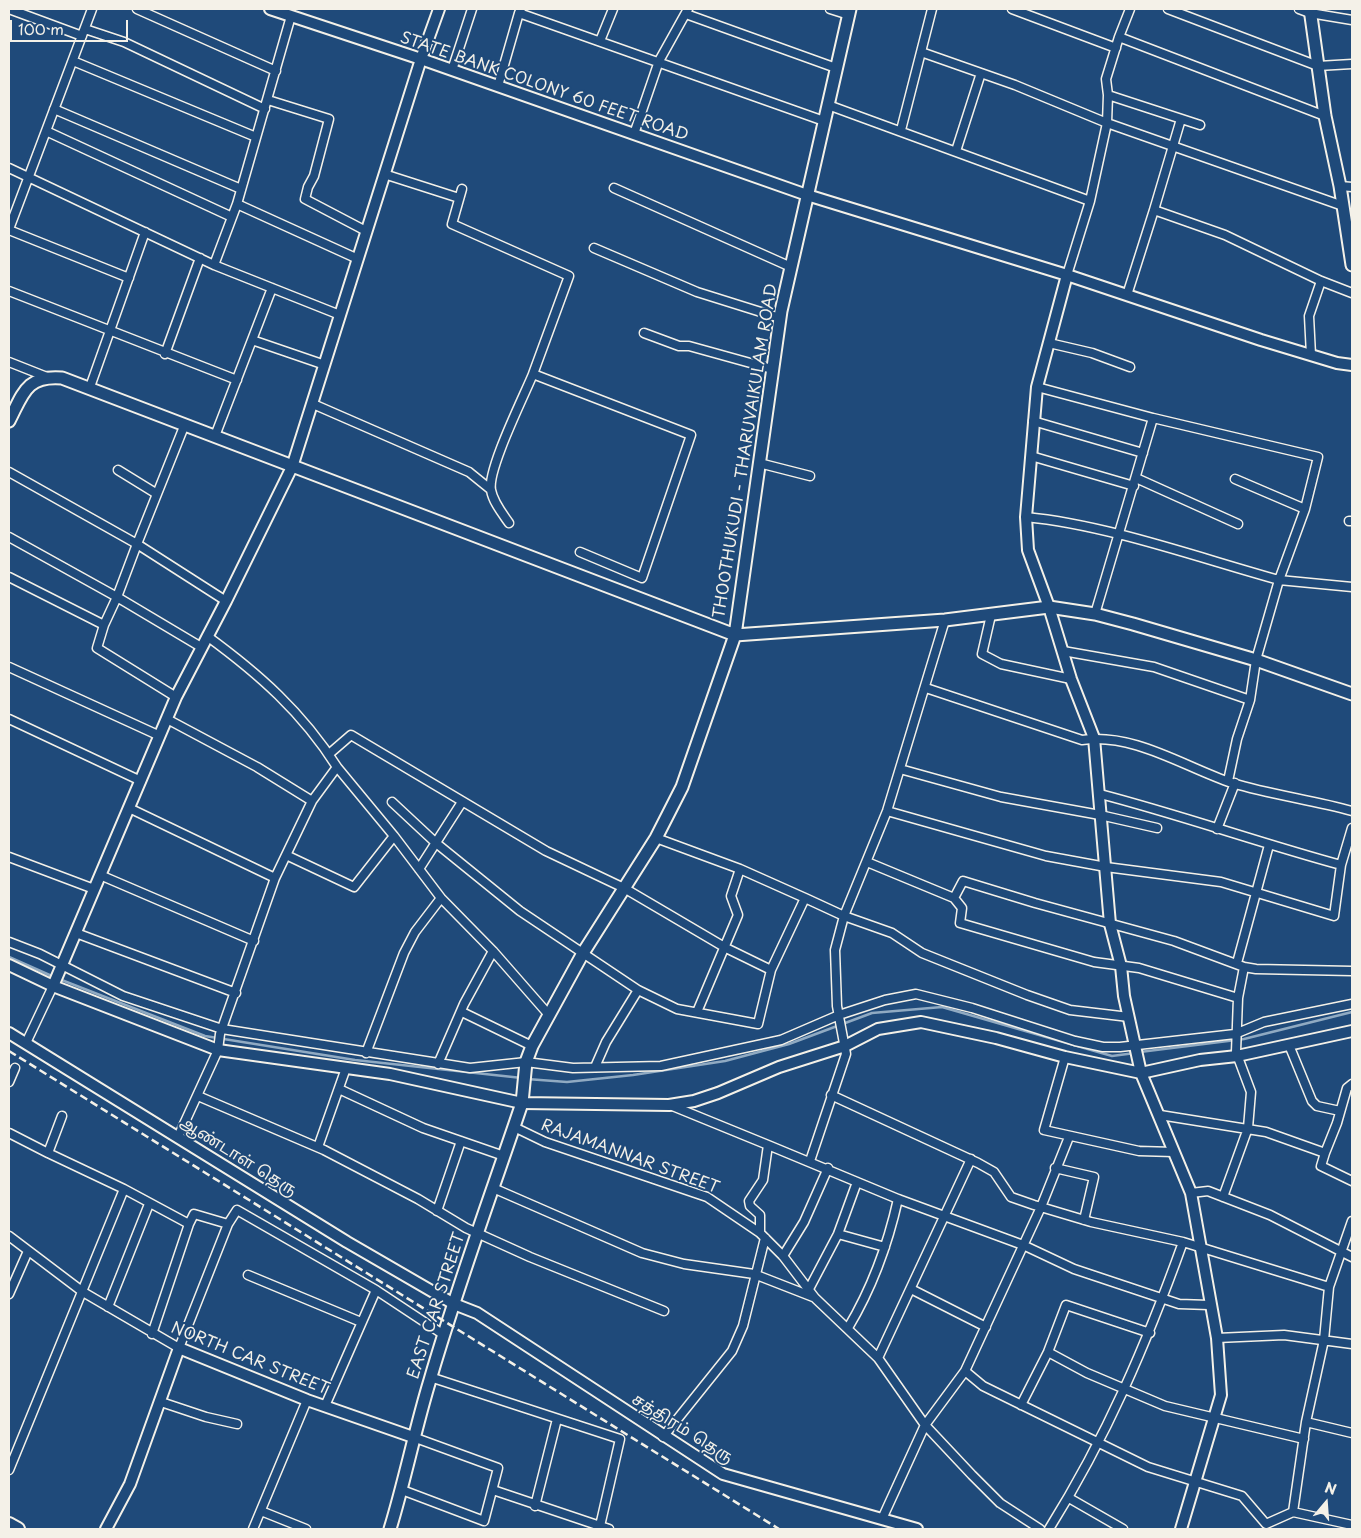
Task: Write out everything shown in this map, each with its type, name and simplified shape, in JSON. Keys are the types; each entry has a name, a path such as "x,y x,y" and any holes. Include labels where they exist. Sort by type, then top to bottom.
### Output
{"main road":[{"path":"1306,10 1340,186 1352,265"},
{"name":"THOOTHUKUDI - THARUVAIKULAM ROAD","path":"624,888 656,838 682,787 735,635 780,318 849,12"},
{"path":"9,421 26,388 34,380 47,377 62,378 90,387 735,635 945,620 1049,607 1095,614 1256,660 1352,694"},
{"name":"EAST CAR STREET","path":"390,1529 402,1490 413,1437 430,1377 514,1127 522,1099 526,1065 532,1046 583,954 624,888"},
{"path":"9,1524 18,1529"}],"street":[{"path":"92,9 9,230 129,278"},
{"path":"137,9 276,71"},
{"name":"STATE BANK COLONY 60 FEET ROAD","path":"270,9 421,59 807,195 1067,275 1311,356 1352,366"},
{"path":"26,1043 57,977 176,696 226,602 292,466 384,174 439,9"},
{"path":"452,70 472,9"},
{"path":"600,41 613,9"},
{"path":"830,9 849,12"},
{"path":"901,130 932,9"},
{"path":"1012,9 1116,48"},
{"path":"1130,9 1106,79 1108,95 1107,123 1090,201 1067,275 1037,387 1026,517 1028,550 1049,607 1071,679 1094,738 1110,924 1122,966 1124,996 1141,1072 1191,1193 1202,1247 1209,1305 1217,1338 1221,1395 1181,1529"},
{"path":"1168,9 1318,66 1352,64"},
{"path":"14,10 84,32 124,42 265,109"},
{"path":"1306,10 1352,20"},
{"path":"498,86 520,11 824,121"},
{"path":"634,134 659,61 687,11 836,68"},
{"path":"214,265 237,204 292,16"},
{"path":"1120,37 1325,116"},
{"path":"921,52 981,73 1171,147 1343,206"},
{"path":"73,61 256,137"},
{"path":"956,151 981,73"},
{"path":"1108,95 1200,125"},
{"path":"268,100 330,119 305,199 366,231"},
{"path":"828,105 901,130 1090,201"},
{"path":"54,109 241,189"},
{"path":"1127,295 1181,119"},
{"path":"46,131 232,216"},
{"path":"9,168 214,265 340,315"},
{"path":"384,174 459,198"},
{"path":"1340,186 1352,187"},
{"path":"614,188 791,267"},
{"path":"462,189 452,224 569,276 533,374 493,470 490,489"},
{"path":"237,204 358,259"},
{"path":"1154,210 1225,235 1321,281 1352,293"},
{"path":"90,387 145,232"},
{"path":"594,248 697,292 780,318"},
{"path":"165,354 200,258"},
{"path":"1311,356 1309,316 1321,281"},
{"path":"215,436 272,288"},
{"path":"9,291 165,354 237,380"},
{"path":"644,333 679,346 689,346 772,369"},
{"path":"252,340 325,364"},
{"path":"1049,343 1092,353 1130,367"},
{"path":"9,362 47,377"},
{"path":"533,374 691,435 642,578 580,552"},
{"path":"1037,387 1153,418 1318,457 1305,509 1279,580 1256,660 1250,700 1236,740 1232,782 1217,830"},
{"path":"313,404 469,472 490,489 497,506 509,523"},
{"path":"1095,614 1120,536 1153,418"},
{"path":"1033,421 1143,453"},
{"path":"176,696 97,648 104,625 117,597 185,424"},
{"path":"1031,456 1135,482 1238,524"},
{"path":"759,464 810,476"},
{"path":"118,470 157,494"},
{"path":"9,472 137,544 226,602"},
{"path":"1235,479 1305,509"},
{"path":"1026,517 1068,523 1279,580 1352,587"},
{"path":"9,537 117,597 201,647"},
{"path":"9,577 104,625"},
{"path":"991,615 982,654 1001,664 1071,679"},
{"path":"810,1161 831,1095 844,1063 844,1043 839,1018 836,950 844,916 867,862 900,769 945,620"},
{"path":"207,636 246,665 292,706 337,767 394,836 441,898 493,951 549,1015"},
{"path":"1063,651 1154,667 1250,700"},
{"path":"9,667 160,736"},
{"path":"926,688 1082,740 1094,738 1109,739 1143,747 1232,782 1352,812"},
{"path":"9,719 141,781"},
{"path":"167,719 257,767 312,801"},
{"path":"329,754 352,736 546,850 624,888 726,948 771,970"},
{"path":"178,1137 198,1096 218,1047 221,1032 275,878 312,801 337,767"},
{"path":"900,769 1001,797 1100,814 1158,828"},
{"path":"1100,794 1178,814 1217,830 1341,865"},
{"path":"392,802 436,843 520,911 638,990 677,1009 758,1024 771,970 805,898"},
{"path":"419,869 462,802"},
{"path":"129,808 275,878"},
{"path":"886,810 1046,856 1106,867 1222,882 1334,916 1341,865 1352,828"},
{"path":"286,854 354,887 394,836"},
{"path":"656,838 740,869 844,916 892,933 922,953 1027,996 1070,1010 1129,1017"},
{"path":"1223,1197 1248,1128 1251,1092 1236,1054 1235,1036 1240,965 1255,893 1269,845"},
{"path":"9,857 94,889"},
{"path":"867,862 954,898 962,908 960,923 1094,962 1139,968 1238,998"},
{"path":"698,1012 738,915 731,896 740,869"},
{"path":"100,876 254,941"},
{"path":"954,898 963,881 1174,941 1240,965 1352,971"},
{"path":"366,1053 404,953 415,932 441,898"},
{"path":"76,932 236,993"},
{"path":"9,942 57,977 218,1047 390,1074 522,1099 669,1104 694,1101 878,1029 922,1022 996,1038 1065,1058 1141,1072 1289,1045 1352,1031"},
{"path":"438,1064 441,1053 462,1012 464,1004 493,951"},
{"path":"9,965 123,996 221,1032 470,1068 526,1065 573,1068 661,1066 781,1040 885,1000 916,994 972,1008 1089,1044 1120,1047 1136,1047 1235,1036 1264,1022 1352,1004"},
{"path":"595,1067 606,1042 638,990"},
{"path":"462,1012 532,1046"},
{"name":"ஆண்டாள் தெரு","path":"9,1033 347,1242 454,1304"},
{"path":"1289,1045 1312,1101 1318,1106 1340,1110"},
{"path":"1065,1058 1044,1130 1139,1151 1174,1152"},
{"path":"9,1082 15,1068"},
{"path":"318,1147 346,1068"},
{"path":"1352,1084 1347,1088 1321,1166 1352,1181"},
{"path":"338,1089 423,1128 504,1156"},
{"path":"831,1095 971,1159 994,1172 1011,1197 1084,1220 1202,1247 1329,1287"},
{"path":"198,1096 318,1147 478,1232 530,1257 664,1311"},
{"path":"669,1104 828,1168 857,1182 1023,1245 1074,1269 1179,1304 1209,1305"},
{"path":"1160,1115 1266,1132 1325,1153"},
{"path":"48,1153 62,1116"},
{"name":"RAJAMANNAR STREET","path":"514,1127 545,1142 708,1198 762,1235 783,1256 815,1298"},
{"path":"9,1133 124,1189 189,1224"},
{"path":"882,1519 925,1425 965,1371 1041,1207 1055,1168 1070,1137"},
{"path":"437,1210 461,1141"},
{"path":"663,1437 732,1352 743,1326 762,1235 760,1216 750,1206 749,1202 762,1180 768,1145"},
{"path":"878,1358 971,1159"},
{"path":"783,1256 804,1222 828,1168"},
{"path":"1055,1168 1094,1177 1084,1220"},
{"path":"809,1289 838,1234 857,1182"},
{"path":"493,1188 642,1253 684,1264 754,1274 815,1298 878,1358 925,1425 1000,1503 1040,1529"},
{"path":"9,1470 124,1189"},
{"path":"1191,1193 1208,1191 1270,1215 1352,1257"},
{"path":"848,1328 866,1298 885,1247 898,1198"},
{"path":"108,1307 149,1204"},
{"path":"106,1529 130,1484 179,1348 228,1224 237,1210 376,1290 444,1335"},
{"path":"152,1334 194,1214 228,1224"},
{"path":"1292,1512 1306,1422 1324,1340 1329,1287 1340,1251 1352,1222"},
{"path":"838,1234 885,1247"},
{"name":"NORTH CAR STREET","path":"9,1236 83,1292 152,1334 179,1348 308,1400 413,1437"},
{"path":"1049,1529 1069,1498 1099,1444 1125,1390 1150,1333 1183,1242"},
{"path":"9,1294 28,1251"},
{"path":"248,1275 361,1322"},
{"path":"911,1289 986,1327"},
{"path":"325,1406 376,1290"},
{"name":"சத்திரம் தெரு","path":"454,1304 477,1314 663,1437 723,1474 917,1529"},
{"path":"1021,1405 1048,1352 1066,1305 1150,1333"},
{"path":"1217,1338 1284,1335 1352,1344"},
{"path":"1048,1352 1125,1390 1165,1406 1304,1439"},
{"path":"965,1371 983,1386 1148,1468 1242,1496 1265,1527 1292,1512 1352,1525"},
{"path":"430,1377 620,1439 600,1526"},
{"path":"253,1529 308,1400"},
{"path":"161,1402 206,1417 237,1424"},
{"path":"534,1506 557,1419"},
{"path":"1306,1422 1352,1433"},
{"path":"402,1490 484,1520 498,1468 413,1437"},
{"path":"492,1490 534,1506 609,1529"},
{"path":"1069,1498 1123,1529"},
{"path":"261,1511 306,1529"}],"waterway":[{"path":"9,957 54,977"},
{"path":"59,979 205,1036 355,1060 522,1078"},
{"path":"527,1079 567,1082 633,1075 725,1061 789,1044 872,1013 942,1007 1112,1056 1135,1053"},
{"path":"1140,1052 1244,1039 1352,1012"}],"railway":[{"path":"9,1051 779,1529"}]}
